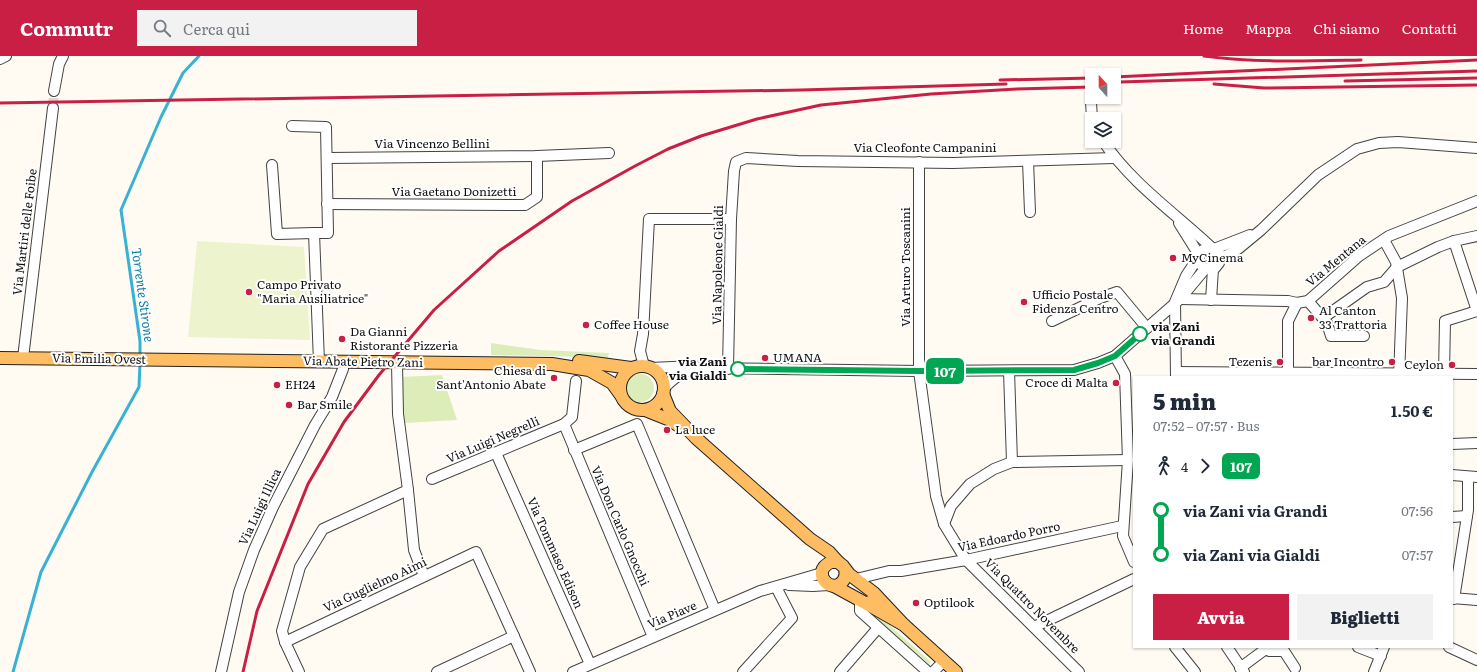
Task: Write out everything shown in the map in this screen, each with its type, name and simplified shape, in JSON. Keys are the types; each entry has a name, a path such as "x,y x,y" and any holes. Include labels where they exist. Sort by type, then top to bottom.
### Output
{"main road":[{"name":"Via Emilia Ovest","path":"0,358 175,360"},
{"name":"Via Abate Pietro Zani","path":"175,360 552,364 574,361 631,368"},
{"name":"Via Abate Pietro Zani","path":"552,364 589,370 612,382 620,394"},
{"path":"696,438 670,420 645,410 639,410 627,405 620,394 619,387 621,379 625,373 631,368 638,366 647,367 660,376 663,391 670,411 696,438 810,539 829,552 841,566 874,593 904,625 956,672"},
{"path":"645,410 656,404 663,391"},
{"path":"810,539 821,557 823,580 904,625"},
{"path":"822,571 825,566 831,562 841,566 846,577 841,583 831,585"},
{"path":"864,602 873,600 874,593"}],"street":[{"path":"0,59 6,56"},
{"path":"54,91 59,64 63,56"},
{"name":"Via Martiri delle Foibe","path":"23,358 53,108"},
{"path":"272,165 277,234 328,233 328,158 326,127 292,126"},
{"path":"1220,259 1238,249 1261,230 1318,175 1357,149 1379,144 1398,142 1477,148"},
{"path":"731,219 649,219 643,334 640,351 647,367 691,365 704,368 728,369 919,371 1074,370 1115,356 1177,301 1209,269 1217,266 1220,259 1219,253 1172,213 1114,158 1108,148"},
{"name":"Via Vincenzo Bellini","path":"328,158 536,156 609,153"},
{"name":"Via Gaetano Donizetti","path":"327,204 525,205 537,197 536,156"},
{"name":"Via Cleofonte Campanini","path":"736,162 746,158 798,161 919,162 1114,158"},
{"path":"1028,160 1030,212"},
{"name":"Via Napoleone Gialdi","path":"728,369 731,219 734,171 736,162"},
{"name":"Via Arturo Toscanini","path":"919,162 919,371 936,496 944,524"},
{"name":"Via Mentana","path":"1177,301 1288,301 1297,303 1308,301 1359,256 1389,236 1477,201"},
{"path":"1172,213 1193,244 1199,257 1200,264 1209,269"},
{"path":"1261,230 1213,249 1203,250 1186,276 1177,301 1176,374 1399,376 1477,374"},
{"path":"314,233 320,362"},
{"path":"1323,318 1367,287 1384,282 1397,267 1438,247 1454,241 1477,236"},
{"path":"1384,240 1396,262 1402,298 1399,376"},
{"path":"1444,374 1444,321 1477,311 1454,241"},
{"path":"1209,269 1211,300"},
{"path":"1052,321 1100,298 1117,292 1146,328"},
{"path":"1308,301 1327,323 1331,336 1364,336"},
{"path":"1288,375 1288,321 1297,303"},
{"path":"1115,356 1126,374 1128,460 1122,526 1123,536 1133,560"},
{"name":"Via Luigi Illica","path":"221,672 239,592 254,550 273,507 314,425 332,397 343,369 343,362"},
{"path":"397,363 398,414 414,550 424,576"},
{"path":"663,391 675,376 686,371 704,368"},
{"path":"1009,371 1012,462"},
{"path":"564,424 572,417 576,381"},
{"name":"Via Don Carlo Gnocchi","path":"564,424 653,637"},
{"name":"Via Luigi Negrelli","path":"432,479 564,424"},
{"path":"574,450 637,424 715,610"},
{"path":"1453,444 1477,443"},
{"name":"Via Tommaso Edison","path":"496,453 590,664"},
{"path":"944,524 951,506 970,484 994,469 1012,462 1128,460"},
{"path":"1453,475 1473,477 1453,599 1477,600"},
{"path":"299,672 285,642 282,631 300,567 323,529 408,490"},
{"path":"1453,517 1467,516"},
{"name":"Via Quattro Novembre","path":"944,524 966,560 1079,672"},
{"name":"Via Edoardo Porro","path":"856,579 889,571 901,571 966,560 1122,526"},
{"name":"Via Guglielmo Aimi","path":"285,642 476,552 514,636"},
{"name":"Via Piave","path":"577,671 590,664 760,591 780,586 822,571"},
{"name":"Via Edoardo Porro","path":"874,593 874,584 877,580 887,578 901,571"},
{"path":"1034,627 1133,579"},
{"name":"Via Piave","path":"780,586 831,585"},
{"path":"744,672 792,618 780,586"},
{"path":"864,602 860,611 928,672"},
{"path":"840,672 878,628"},
{"path":"437,672 514,636 530,672"},
{"path":"1176,648 1195,672"},
{"path":"1227,648 1242,670 1266,648"},
{"path":"1267,648 1268,651 1284,651 1295,668"},
{"path":"1363,648 1383,652 1374,672"},
{"path":"1451,648 1477,660"},
{"path":"933,672 944,661"}],"green space":[{"name":"Campo Privato \"Maria Ausiliatrice\"","path":"197,241 304,247 310,340 188,337"},
{"path":"491,343 541,350 609,353 607,362 585,357 491,355"},
{"path":"640,374 646,375 650,378 653,382 653,394 650,398 646,401 640,402 634,401 630,398 627,394 626,388 627,382 630,378 634,375"},
{"path":"442,375 457,420 405,423 401,399 401,377"},
{"path":"878,615 930,661 930,665 876,618"}],"waterway":[{"name":"Torrente Stirone","path":"140,356 140,341 121,210 161,117 183,73 199,56"},
{"name":"Torrente Stirone","path":"13,672 41,572 92,472 139,387 140,362"}],"tunnel":[{"path":"53,108 54,91"}],"railway":[{"path":"1204,56 1263,61 1361,60"},
{"path":"1121,77 1477,60"},
{"path":"1121,82 1477,71"},
{"path":"1000,80 1085,78"},
{"path":"1345,81 1477,78"},
{"path":"0,103 801,90 1006,84"},
{"path":"1214,84 1264,88 1477,85"},
{"path":"243,672 257,611 308,484 344,422 379,375 434,310 499,251 572,201 668,149 701,136 757,119 821,105 931,94 1085,87"}],"bus line":[{"name":"107","path":"738,369 919,371 1074,370 1115,356 1140,334"}],"place":[{"name":"MyCinema","path":"1173,258"},
{"name":"Campo Privato \"Maria Ausiliatrice\"","path":"249,292"},
{"name":"Ufficio Postale Fidenza Centro","path":"1024,302"},
{"name":"Al Canton 33 Trattoria","path":"1311,318"},
{"name":"Coffee House","path":"586,325"},
{"name":"via Zani via Grandi","path":"1140,334"},
{"name":"Da Gianni Ristorante Pizzeria","path":"342,339"},
{"name":"UMANA","path":"765,358"},
{"name":"Tezenis","path":"1280,362"},
{"name":"bar Incontro","path":"1392,362"},
{"name":"Ceylon","path":"1452,365"},
{"name":"via Zani via Gialdi","path":"738,369"},
{"name":"Chiesa di Sant'Antonio Abate","path":"554,378"},
{"name":"Croce di Malta","path":"1116,383"},
{"name":"EH24","path":"277,385"},
{"name":"Bar Smile","path":"289,405"},
{"name":"La luce","path":"667,430"},
{"name":"Optilook","path":"916,603"}]}
